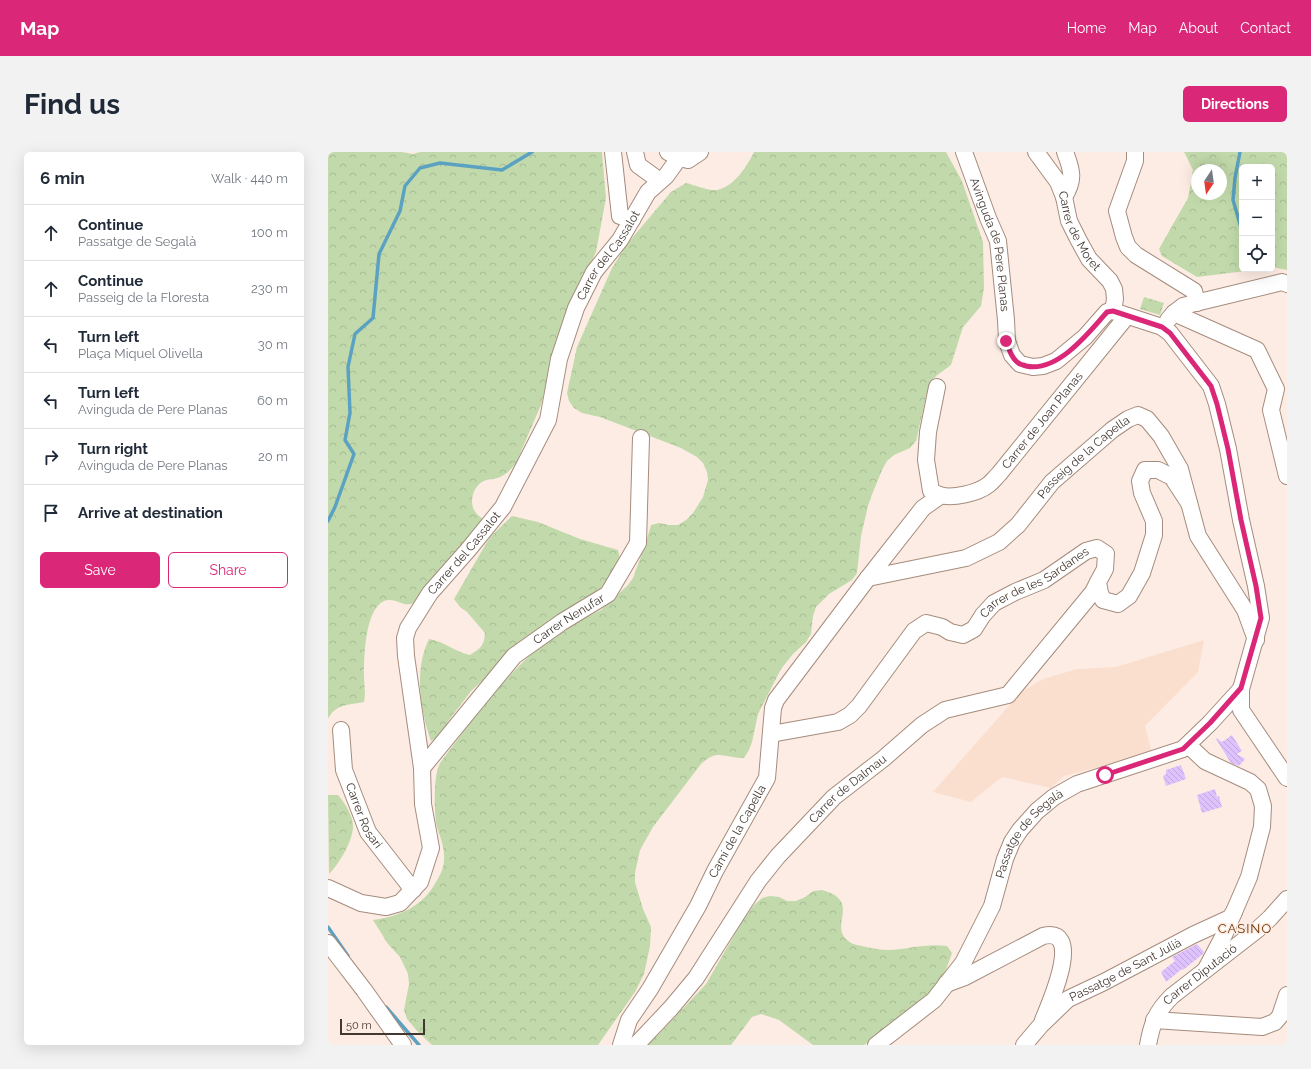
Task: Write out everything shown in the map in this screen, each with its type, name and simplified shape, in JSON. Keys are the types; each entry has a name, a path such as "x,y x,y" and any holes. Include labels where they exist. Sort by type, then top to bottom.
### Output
{"street":[{"path":"613,152 620,216 632,220"},
{"path":"635,152 638,165 660,181"},
{"path":"673,155 688,160 700,152"},
{"name":"Avinguda de Pere Planas","path":"964,152 998,241 1006,320 1006,341 1012,355 1020,364 1033,367 1043,366 1056,361 1085,337 1107,312 1120,314"},
{"name":"Carrer de Moret","path":"1036,152 1058,182 1064,197 1069,221 1089,259 1110,281 1114,289 1115,299 1120,314"},
{"path":"1064,197 1070,188 1072,178 1071,167 1065,152"},
{"path":"1135,152 1135,161 1117,211 1124,238 1128,247 1136,255 1194,291 1197,302"},
{"name":"Carrer del Cassalot","path":"328,888 362,903 386,907 400,903 420,882 432,848 423,804 422,768 406,656 405,638 408,628 430,593 503,507 548,420 559,359 576,308 594,272 620,240 648,192 666,176 673,155"},
{"path":"1162,327 1174,313 1183,306 1282,282 1287,284"},
{"path":"1174,313 1257,350 1282,391 1271,410 1287,476"},
{"path":"1120,314 1162,327 1170,333 1211,386 1228,449 1241,520 1256,586 1261,618 1256,640 1241,688 1241,710 1287,778"},
{"name":"Carrer de Joan Planas","path":"940,496 962,495 973,492 987,486 999,474 1120,314"},
{"path":"936,387 928,432 926,460 931,491 940,496"},
{"name":"Passeig de la Capella","path":"868,578 966,558 999,542 1018,525 1052,482 1112,430 1128,419 1138,415 1147,419 1161,436 1180,469 1198,536 1245,610 1256,640"},
{"name":"Carrer Nenufar","path":"422,768 514,656 562,622 608,594 638,543 641,438"},
{"path":"1098,582 1100,593 1104,600 1118,604 1130,596 1142,573 1154,535 1154,521 1142,493 1140,481 1145,470 1158,470 1172,478 1190,503"},
{"name":"Camí de la Capella","path":"621,1045 629,1020 650,989 698,906 715,871 767,778 773,708 776,700 923,508 940,496"},
{"name":"Carrer de les Sardanes","path":"771,734 838,722 850,715 859,706 914,631 926,623 963,635 974,629 983,615 994,603 1015,592 1044,580 1086,551 1097,548 1106,554 1104,569 1098,582"},
{"name":"Carrer de Dalmau","path":"636,1045 671,1008 696,978 758,881 778,856 834,797 922,725 945,710 1008,695 1093,592 1098,582"},
{"name":"Passatge de Segalà","path":"876,1045 934,1000 963,963 992,906 1004,859 1012,842 1020,830 1037,812 1054,797 1077,784 1183,749 1210,723 1241,688"},
{"name":"Carrer Rosari","path":"341,730 344,770 368,832 413,890"},
{"path":"1188,745 1205,761 1250,782 1258,789 1263,806 1262,827 1250,878 1224,935 1206,969"},
{"name":"Carrer Diputació","path":"1148,1045 1154,1020 1163,1005 1172,996 1257,930 1287,899"},
{"name":"Passatge de Sant Julià","path":"1024,1045 1041,1025 1068,999 1104,982 1192,935 1230,918 1236,909"},
{"path":"946,984 965,977 1043,936 1050,934 1055,936 1059,939 1062,946 1063,955 1059,978 1041,1025 1031,1045"},
{"path":"328,943 403,1045"},
{"path":"1154,1020 1262,1026 1275,1022 1280,1016 1287,995"}],"shaded area":[{"path":"1204,640 1198,672 1145,726 1152,753 1064,776 1051,788 1002,777 971,802 933,792 1021,692 1043,679 1077,669 1116,667"}],"green space":[{"path":"328,152 402,152 413,154 420,152 602,152 606,198 596,252 557,338 541,405 516,463 504,475 484,481 475,489 472,497 474,510 483,519 419,599 413,604 404,604 388,600 384,601 378,606 369,623 365,646 364,702 343,706 334,710 328,719"},
{"path":"754,152 946,152 962,181 983,242 984,288 981,306 963,327 951,365 936,376 931,384 927,393 916,441 910,448 894,455 887,461 882,470 868,506 861,536 857,573 852,580 829,594 816,607 813,616 811,634 806,642 793,654 781,669 758,714 752,742 744,758 717,755 712,756 701,764 653,827 640,850 635,873 635,882 643,909 651,927 650,946 644,974 635,992 598,1045 432,1045 407,1019 404,1010 409,984 408,974 400,957 388,944 373,920 401,913 417,904 430,891 440,874 444,856 435,815 435,784 437,770 440,763 497,688 537,648 585,618 601,610 628,585 633,578 651,525 659,523 678,525 686,520 693,513 703,497 708,480 707,472 703,463 697,457 681,448 600,417 582,413 574,408 569,401 567,393 577,347 612,268 627,244 671,192 686,183 710,190 723,188 729,185 739,175"},
{"path":"1184,152 1287,152 1287,270 1275,268 1275,164 1239,164 1239,272 1197,277 1162,256 1159,249 1188,198 1191,181 1191,200 1227,200 1227,164 1191,164 1191,166"},
{"path":"1144,297 1164,303 1160,315 1140,309"},
{"path":"512,516 538,522 580,539 618,550 620,558 612,574 595,596 506,660 472,690 449,720 439,736 431,741 424,716 420,690 421,663 424,651 429,639 440,642 459,652 470,655 481,646 484,641 485,633 454,599 487,542 492,535"},
{"path":"328,795 338,795 341,798 353,822 351,838 345,852 329,874"},
{"path":"822,890 834,895 840,900 843,906 841,927 842,934 852,943 886,950 932,945 947,946 952,953 946,970 918,1006 905,1017 864,1045 813,1045 779,1020 761,1014 752,1017 731,1045 646,1045 659,1034 706,984 743,920 754,905 762,898 770,896 779,897 787,901 796,901 813,891"}],"building":[{"path":"1232,735 1242,751 1237,754 1245,759 1239,766 1231,763 1216,739 1217,738 1222,742"},
{"path":"1181,765 1186,779 1166,786 1163,776 1166,774 1166,770"},
{"path":"1215,789 1222,807 1202,813 1197,795"},
{"path":"1197,944 1204,952 1203,954 1166,982 1161,972 1175,961 1172,957"}],"waterway":[{"path":"328,521 335,507 354,454 345,440 350,413 348,367 355,334 373,318 379,254 400,211 405,186 420,168 440,163 502,170 532,152"},
{"path":"1239,221 1233,200 1240,152"},
{"path":"328,927 348,956"},
{"path":"386,1007 419,1045"}],"district":[{"name":"CASINO","path":"1245,928"}],"route":[{"path":"1006,341 1012,355 1020,364 1033,367 1043,366 1056,361 1085,337 1107,312 1113,311 1162,327 1170,333 1211,386 1228,449 1241,520 1256,586 1261,618 1256,640 1241,688 1210,723 1183,749 1105,775"}]}
